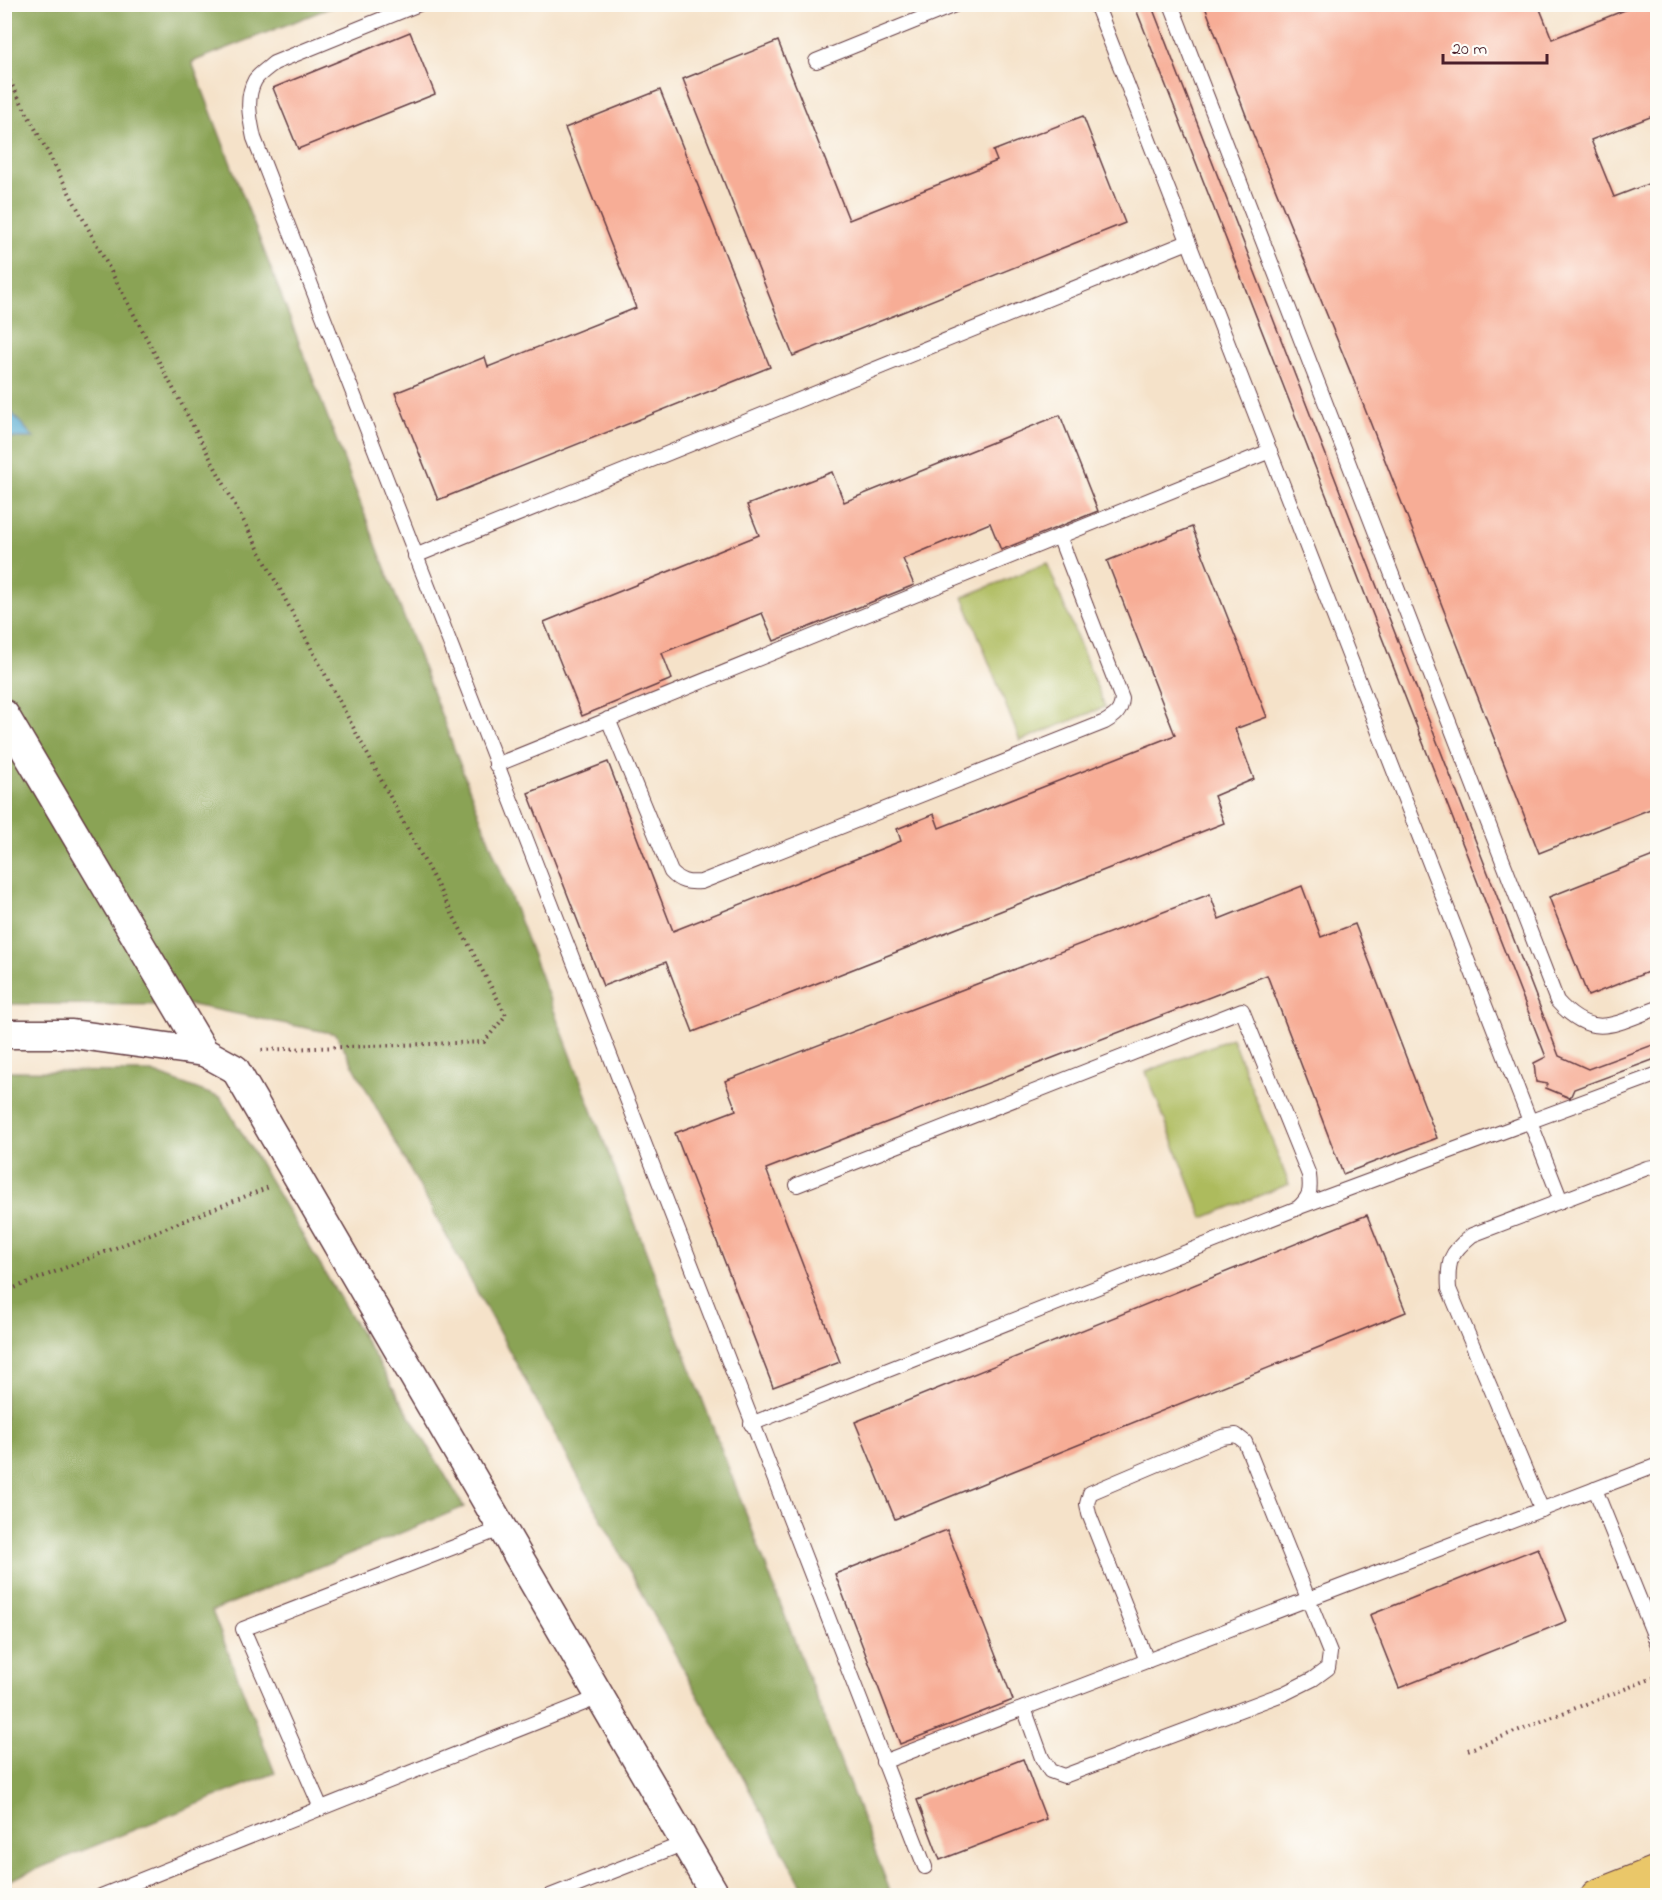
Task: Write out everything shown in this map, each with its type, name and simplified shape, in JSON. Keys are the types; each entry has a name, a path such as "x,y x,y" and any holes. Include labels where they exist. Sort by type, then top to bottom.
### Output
{"main road":[{"path":"1597,1896 1658,1872"}],"street":[{"path":"4,714 204,1052"},
{"path":"4,1034 72,1034 204,1052 235,1069 602,1696 716,1896"}],"lane":[{"path":"419,4 274,63 256,79 249,101 254,138 751,1424 925,1867"},
{"path":"816,61 957,4"},
{"path":"1096,4 1561,1201"},
{"path":"1171,4 1557,1001 1570,1016 1585,1024 1599,1027 1618,1023 1658,1008"},
{"path":"415,556 1188,242"},
{"path":"496,765 1270,452"},
{"path":"608,719 671,872 678,879 688,883 701,882 1105,722 1116,715 1122,707 1122,699 1059,536"},
{"path":"797,1185 1242,1010 1309,1175 1311,1188 1309,1198 1298,1208"},
{"path":"751,1424 1298,1208 1658,1074"},
{"path":"1542,1510 1449,1289 1448,1267 1461,1244 1472,1235 1647,1168 1658,1167"},
{"path":"1024,1708 1042,1758 1050,1771 1064,1776 1285,1693 1313,1679 1328,1668 1330,1653 1309,1599 1245,1442 1236,1436 1222,1437 1090,1493 1087,1504 1089,1514 1147,1661"},
{"path":"883,1762 1658,1465"},
{"path":"1595,1489 1658,1645"},
{"path":"321,1808 243,1629 503,1528"},
{"path":"101,1896 602,1696"},
{"path":"550,1896 685,1843"}],"path":[{"path":"4,70 506,1015 484,1042 204,1052"},
{"path":"4,1292 298,1176"},
{"path":"1468,1750 1658,1676"}],"green space":[{"path":"5,5 337,5 192,62 890,1891 881,1895 807,1895 336,1034 192,1005 5,1004"},
{"path":"1047,563 1105,707 1020,741 963,597"},
{"path":"1232,1038 1289,1184 1203,1218 1146,1072"},
{"path":"5,1071 152,1072 221,1098 464,1507 212,1611 275,1773 5,1882"}],"water":[{"path":"4,403 5,405 34,438 5,438"}],"building":[{"path":"1134,4 1151,4 1559,1056 1588,1069 1658,1043 1658,1058 1574,1089 1570,1098 1546,1088 1548,1084 1536,1082 1534,1063 1546,1057"},
{"path":"1204,4 1538,4 1552,39 1640,4 1658,4 1658,114 1591,140 1614,197 1658,180 1658,296 1655,297 1658,304 1658,806 1539,853 1352,376 1253,134"},
{"path":"410,32 435,94 298,149 273,88"},
{"path":"778,41 849,220 997,161 993,151 1083,116 1125,223 793,356 683,79"},
{"path":"660,90 770,367 438,500 395,393 485,357 488,367 636,308 565,128"},
{"path":"1060,415 1098,511 1001,550 990,523 903,559 914,585 774,641 762,613 662,653 672,679 582,716 544,622 759,535 747,505 832,472 844,502"},
{"path":"1192,527 1267,717 1235,729 1254,779 1214,796 1224,823 693,1032 666,962 603,986 528,793 608,762 673,931 901,841 897,829 934,814 939,828 1175,735 1107,561"},
{"path":"1658,854 1658,968 1588,996 1549,897"},
{"path":"1302,886 1321,937 1355,924 1437,1138 1343,1174 1267,975 766,1169 840,1362 773,1387 675,1133 736,1110 725,1081 1210,894 1219,919"},
{"path":"1367,1215 1406,1312 895,1519 855,1422"},
{"path":"947,1530 1013,1700 900,1744 835,1574"},
{"path":"1538,1548 1567,1621 1399,1688 1370,1615"},
{"path":"1023,1759 1046,1819 940,1860 917,1800"}]}
